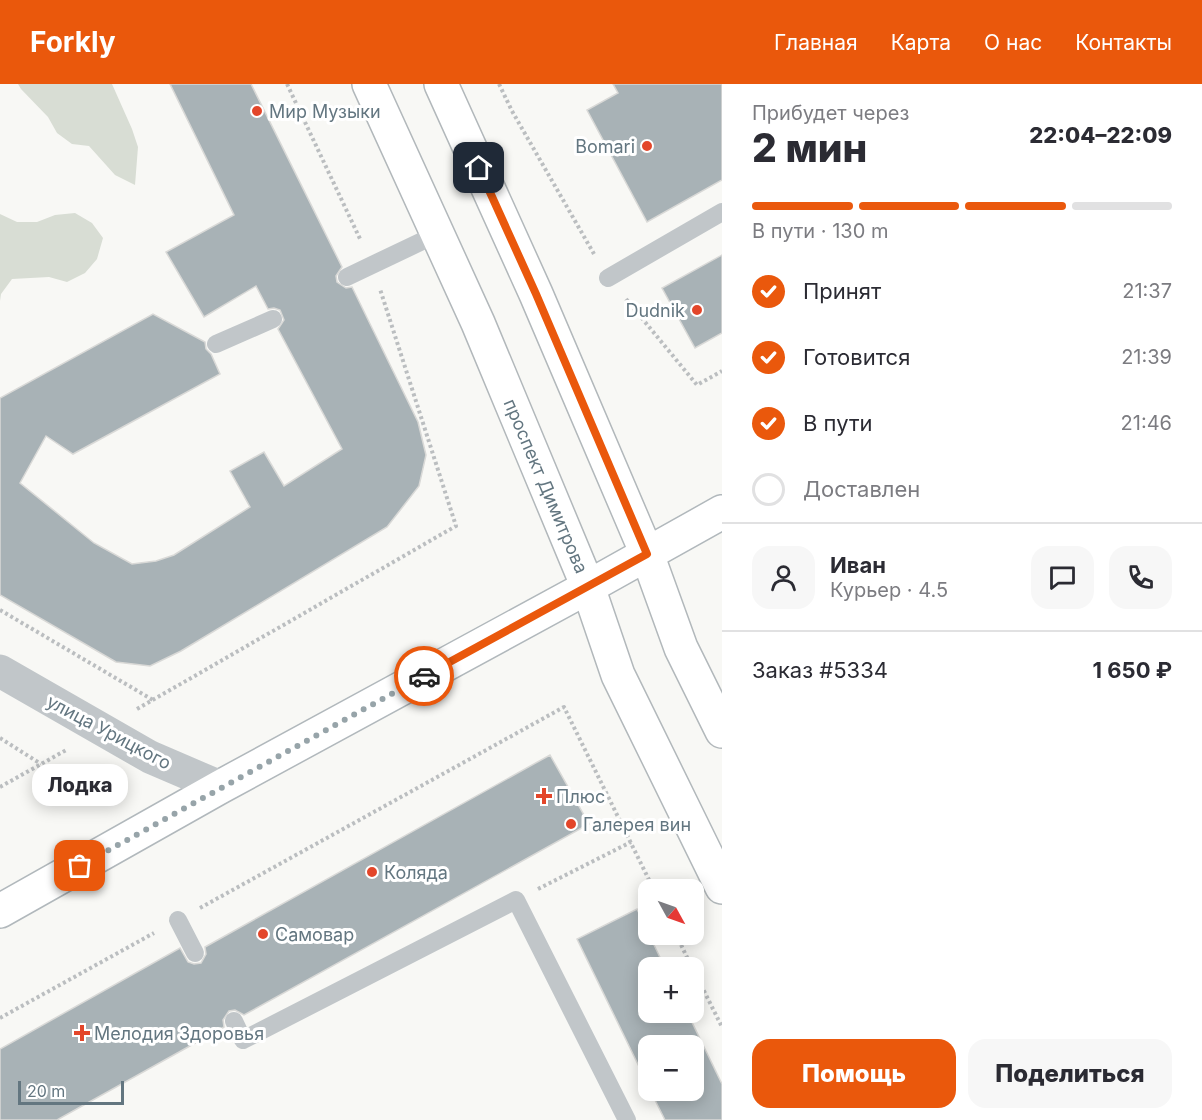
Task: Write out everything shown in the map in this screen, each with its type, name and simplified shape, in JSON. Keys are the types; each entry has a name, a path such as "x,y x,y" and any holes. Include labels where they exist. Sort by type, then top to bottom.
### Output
{"main road":[{"name":"проспект Димитрова","path":"369,84 478,323 588,587 618,675 722,887"},
{"path":"441,84 536,294 647,554 681,648 722,731"},
{"path":"0,911 220,787 722,512"}],"street":[{"name":"улица Урицкого","path":"0,671 150,757 220,787"}],"lane":[{"path":"608,278 722,212"},
{"path":"347,277 437,234"},
{"path":"216,344 273,319"},
{"path":"234,1021 243,1040 516,900 627,1120"},
{"path":"178,920 195,953"}],"path":[{"path":"0,787 456,526 372,265 287,84"},
{"path":"499,84 512,111 608,278 697,385 722,371"},
{"path":"0,610 153,700"},
{"path":"0,1018 564,707 649,879"},
{"path":"1,739 41,764"},
{"path":"516,900 631,842"},
{"path":"704,990 722,1027"}],"shaded area":[{"path":"18,84 112,84 138,147 135,185 115,175 89,146 72,144 57,133 48,117"},
{"path":"75,213 92,223 103,238 97,259 85,273 67,282 49,277 12,279 1,294 0,301 0,214 17,222 37,222 55,215"}],"building":[{"path":"170,84 251,84 342,267 336,276 337,282 346,288 352,287 418,422 426,455 419,486 387,527 181,651 150,666 116,662 0,595 0,398 153,314 205,342 206,349 211,354 220,374 73,454 46,436 20,483 94,543 132,564 156,561 174,555 250,507 230,471 264,452 284,486 342,449 278,329 284,320 280,310 268,309 256,286 204,317 166,252 234,215"},
{"path":"613,84 722,84 722,180 647,222 587,110 618,93"},
{"path":"722,255 722,333 695,348 662,288"},
{"path":"550,755 589,824 244,1015 235,1010 229,1011 223,1020 224,1027 57,1120 0,1120 0,1049 180,948 188,962 201,963 206,954 205,947"},
{"path":"637,909 638,945 654,945 660,957 638,957 638,1023 692,1023 698,1035 638,1035 638,1064 577,939"},
{"path":"704,1047 722,1084 722,1120 665,1120 656,1101 704,1101"}],"way so far":[{"path":"80,866 424,676"}],"place":[{"name":"Мир Музыки","path":"257,111"},
{"name":"Bomari","path":"647,146"},
{"name":"Dudnik","path":"697,310"},
{"name":"Плюс","path":"544,796"},
{"name":"Галерея вин","path":"571,824"},
{"name":"Лодка","path":"80,866"},
{"name":"Коляда","path":"372,872"},
{"name":"Самовар","path":"263,934"},
{"name":"Мелодия Здоровья","path":"82,1033"}],"route":[{"path":"424,676 647,554 536,294 479,168"}]}
